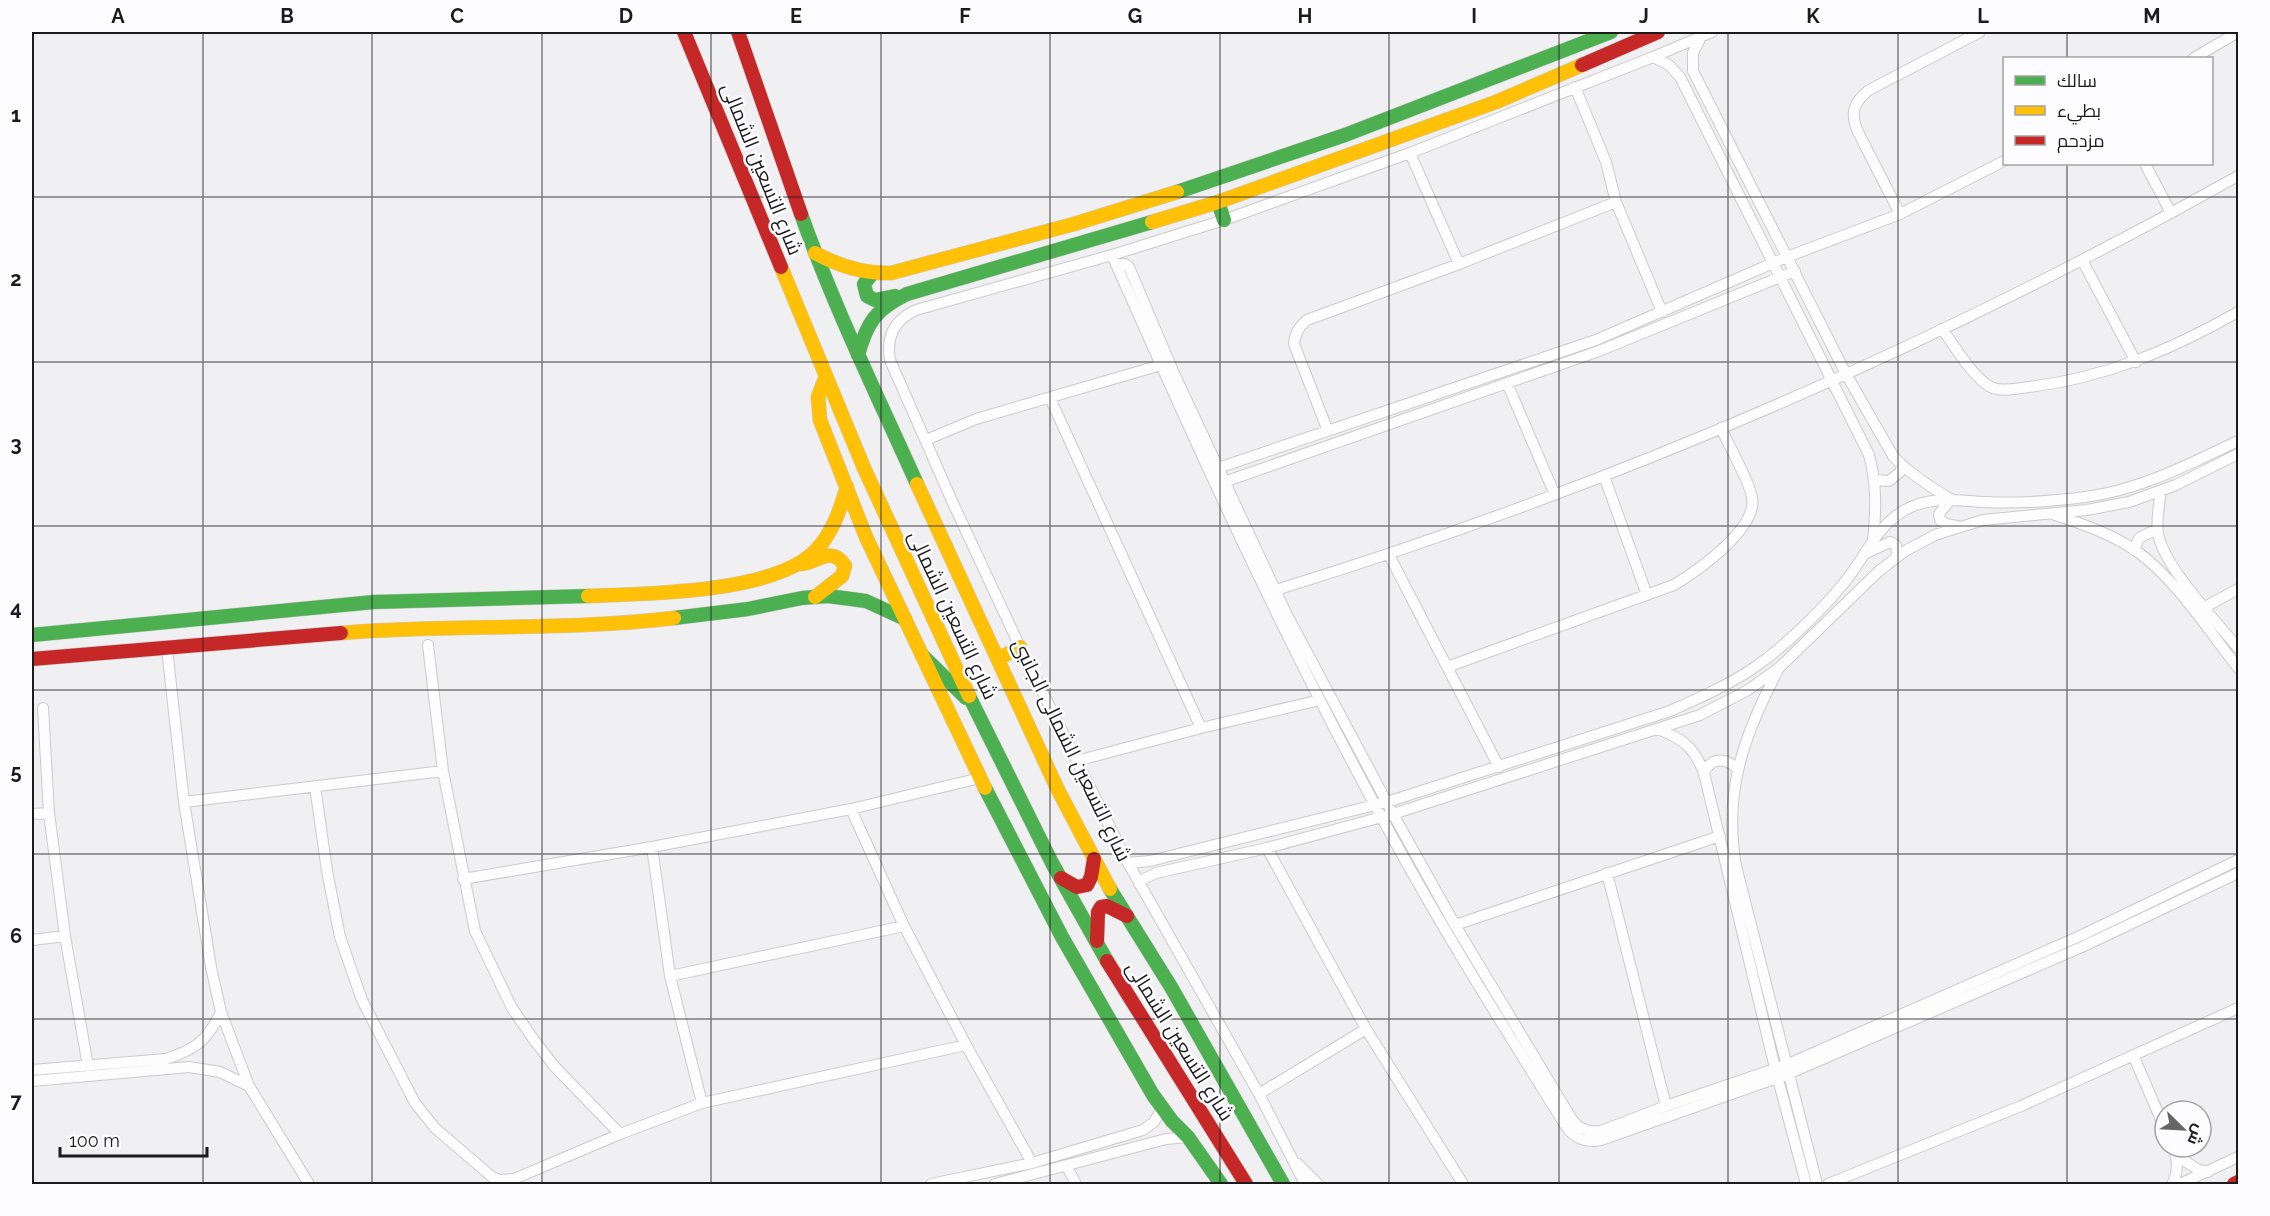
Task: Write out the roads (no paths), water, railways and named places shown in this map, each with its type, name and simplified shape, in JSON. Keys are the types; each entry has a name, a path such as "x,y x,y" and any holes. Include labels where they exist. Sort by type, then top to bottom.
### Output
{"street":[{"name":"شارع التسعين الشمالى","path":"684,32 864,468 974,706 1061,878 1097,942 1246,1185"},
{"name":"شارع التسعين الشمالى","path":"738,32 815,253 858,355 1057,788 1094,859 1171,987 1283,1185"},
{"path":"815,253 834,264 872,274 891,273 1098,218 1286,157 1404,115 1611,32"},
{"path":"858,355 866,329 878,310 888,302 907,294 1218,202 1496,102 1658,32"},
{"path":"1114,260 1410,153 1712,32"},
{"path":"1900,214 1853,121 1853,108 1859,97 1869,90 1980,32"},
{"path":"2196,57 2238,32"},
{"path":"1701,37 1693,53 1693,71 1846,374 1886,446 1902,466 1951,500"},
{"path":"1653,57 1668,64 1680,77 1869,455 1875,480 1876,499 1872,541"},
{"path":"1519,69 1520,83 1527,88"},
{"path":"1489,81 1497,87 1499,92 1496,102"},
{"path":"1575,87 1606,162 1616,202 1662,312"},
{"path":"1410,153 1459,264"},
{"path":"1218,468 1596,340 1788,256 1900,214 2003,162"},
{"path":"2146,165 2172,213"},
{"path":"1275,590 1389,555 1555,495 1721,428 1942,330 2082,260 2238,176"},
{"path":"1218,202 1224,220"},
{"path":"1328,431 1294,344 1295,334 1307,320 1459,264 1616,202"},
{"path":"1114,260 1161,365 1246,538 1393,814 1455,925 1573,1121 1579,1128 1587,1131 1601,1131 1666,1106 1782,1071"},
{"path":"1114,260 1125,264 1131,271 1173,371 1224,482 1273,609 1375,806 1468,970 1567,1128 1575,1137 1586,1141 1601,1140 1782,1071 2238,873"},
{"name":"شارع التسعين الشمالى الجانبى","path":"1114,260 916,310 906,315 893,330 888,350 890,360 951,501 1076,761 1139,884 1259,1094 1305,1185"},
{"path":"2082,260 2136,362"},
{"path":"1224,482 1599,351 1795,271"},
{"path":"872,274 866,280 864,288 867,296 879,299 907,294"},
{"path":"1942,330 1979,378 1999,389 2052,384 2096,375 2180,344 2238,312"},
{"path":"926,440 976,419 1161,365"},
{"path":"826,376 819,397 820,420 866,537 980,778 1062,937 1161,1108 1188,1137 1221,1185"},
{"path":"1507,383 1555,495"},
{"path":"1050,398 1201,728"},
{"path":"1447,667 1674,585 1707,564 1735,536 1752,510 1749,488 1721,428"},
{"path":"1128,863 1150,861 1375,806 1670,711 1740,677 1780,648 1844,583 1882,528 1906,509 1935,500 1999,502 2103,494 2154,480 2238,441"},
{"path":"1139,884 1156,873 1267,848 1393,814 1700,715 1748,690 1780,667 1879,572 1920,542 1958,526 1983,520 2108,507 2161,491 2238,454"},
{"path":"1875,480 1889,481 1900,472 1902,466"},
{"path":"1604,476 1647,595"},
{"path":"32,635 376,602 574,597 667,592 715,586 766,576 798,564 809,557 828,535 847,487"},
{"path":"2161,491 2157,520 2158,533 2166,557 2238,648"},
{"path":"1951,500 1938,517 1942,523 1958,526"},
{"path":"2049,513 2097,530 2134,550 2166,578 2238,668"},
{"path":"2134,550 2139,538 2151,532 2158,533"},
{"path":"1864,554 1890,542 1896,545 1897,557"},
{"path":"798,564 815,562 829,555 837,556 843,562 845,569 843,576 815,597"},
{"path":"1389,555 1499,767"},
{"path":"2205,607 2238,589"},
{"path":"32,659 387,629 631,623 748,609 815,597 840,596 866,601 904,619"},
{"path":"428,645 443,771 475,931 512,1008 555,1067 620,1134"},
{"path":"998,659 1020,647"},
{"path":"167,649 184,802 210,967 220,1012 249,1086 309,1185"},
{"path":"922,655 974,706"},
{"path":"1780,667 1756,717 1738,769 1731,813 1732,843 1806,1185"},
{"path":"1076,761 1320,700"},
{"path":"43,708 49,813 64,936 88,1066"},
{"path":"1658,729 1678,737 1688,746 1698,759 1704,773 1726,869 1782,1071 1817,1185"},
{"path":"1704,773 1714,761 1722,760 1730,762 1738,769"},
{"path":"184,802 443,771"},
{"path":"463,879 652,847 851,809 980,778"},
{"path":"315,786 327,871 340,938 358,990 415,1103 435,1128 485,1173 500,1180 514,1179 620,1134 702,1103 966,1045"},
{"path":"851,809 904,926 966,1045 1032,1163"},
{"path":"32,814 49,813"},
{"path":"1455,925 1720,836"},
{"path":"652,847 670,976 702,1103"},
{"path":"1267,848 1366,1029 1463,1185"},
{"path":"1061,878 1077,887 1087,885 1094,859"},
{"path":"2082,941 2238,860"},
{"path":"1607,873 1666,1106"},
{"path":"1097,942 1099,909 1107,906 1127,916"},
{"path":"670,976 904,926"},
{"path":"32,940 64,936"},
{"path":"1828,1185 2021,1106 2238,1008"},
{"path":"32,1081 167,1063 200,1044 209,1034 220,1012"},
{"path":"1259,1094 1366,1029"},
{"path":"2133,1055 2153,1101"},
{"path":"32,1070 167,1063 205,1068 236,1078 249,1086"},
{"path":"931,1185 1032,1163 1143,1130 1154,1122 1161,1108"},
{"path":"995,1185 1166,1139 1188,1137"},
{"path":"2180,1185 2238,1157"},
{"path":"2172,1185 2178,1168 2176,1159"},
{"path":"2185,1159 2197,1168 2208,1172"},
{"path":"1293,1161 1318,1185"},
{"path":"1067,1167 1076,1185"}]}
